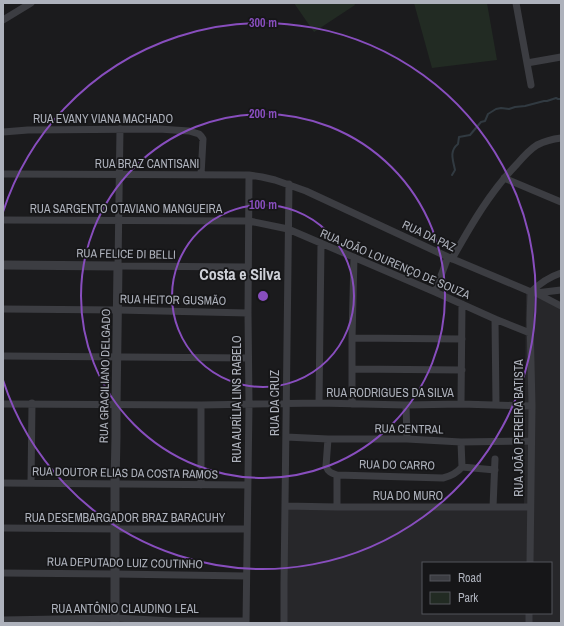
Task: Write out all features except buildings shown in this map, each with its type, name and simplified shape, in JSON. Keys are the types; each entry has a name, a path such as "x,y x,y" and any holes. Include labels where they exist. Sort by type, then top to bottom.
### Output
{"street":[{"path":"3,20 31,3"},
{"path":"516,3 531,85"},
{"path":"527,63 561,57"},
{"name":"RUA EVANY VIANA MACHADO","path":"3,132 28,130 120,129 189,131 201,136 203,142 201,175"},
{"name":"RUA GRACILIANO DELGADO","path":"115,621 115,484 120,129"},
{"path":"435,292 450,258 504,178 528,152 536,146 543,142 561,138"},
{"name":"RUA BRAZ CANTISANI","path":"3,174 249,175 289,184"},
{"name":"RUA AURÍLIA LINS RABELO","path":"246,622 249,404 249,175"},
{"path":"504,178 561,202"},
{"name":"RUA DA CRUZ","path":"284,623 289,184"},
{"name":"RUA DA PAZ","path":"289,184 450,258 534,293 561,306"},
{"name":"RUA SARGENTO OTAVIANO MANGUEIRA","path":"3,220 249,221"},
{"name":"RUA JOÃO LOURENÇO DE SOUZA","path":"249,221 288,229 530,333"},
{"path":"319,403 321,244"},
{"path":"352,404 354,258"},
{"name":"RUA FELICE DI BELLI","path":"3,265 248,267"},
{"path":"534,293 542,282 561,273"},
{"path":"534,293 561,290"},
{"name":"RUA JOÃO PEREIRA BATISTA","path":"530,562 532,406 530,333 534,293"},
{"path":"461,404 462,304"},
{"name":"RUA HEITOR GUSMÃO","path":"3,309 248,313"},
{"path":"495,319 496,405"},
{"path":"352,338 462,338"},
{"path":"3,356 248,358"},
{"path":"352,369 462,370"},
{"path":"31,483 32,403"},
{"name":"RUA RODRIGUES DA SILVA","path":"3,404 200,405 319,403 532,406"},
{"path":"200,405 201,485"},
{"path":"406,405 407,439"},
{"name":"RUA CENTRAL","path":"286,437 328,439 407,439 461,442 531,441"},
{"path":"328,439 326,466 327,470 337,475 336,507"},
{"path":"461,442 462,467 495,470"},
{"path":"493,507 495,458"},
{"name":"RUA DO CARRO","path":"337,475 443,478 458,472 462,467"},
{"name":"RUA DOUTOR ELIAS DA COSTA RAMOS","path":"3,482 247,485"},
{"name":"RUA DO MURO","path":"285,506 530,507"},
{"name":"RUA DESEMBARGADOR BRAZ BARACUHY","path":"3,528 247,529"},
{"name":"RUA DEPUTADO LUIZ COUTINHO","path":"3,573 246,576"},
{"name":"RUA ANTÔNIO CLAUDINO LEAL","path":"3,620 246,622"}],"shaded area":[{"path":"526,290 561,307 561,623 281,623 283,506 524,508"}],"green space":[{"path":"294,3 354,3 355,5 314,32"},
{"path":"414,3 487,3 497,60 432,68"}],"waterway":[{"path":"452,175 455,170 453,150 458,144 459,137 470,135 481,122 485,121 488,114 496,109 509,109 556,98 561,99"}],"district":[{"name":"Costa e Silva","path":"240,274"}]}
